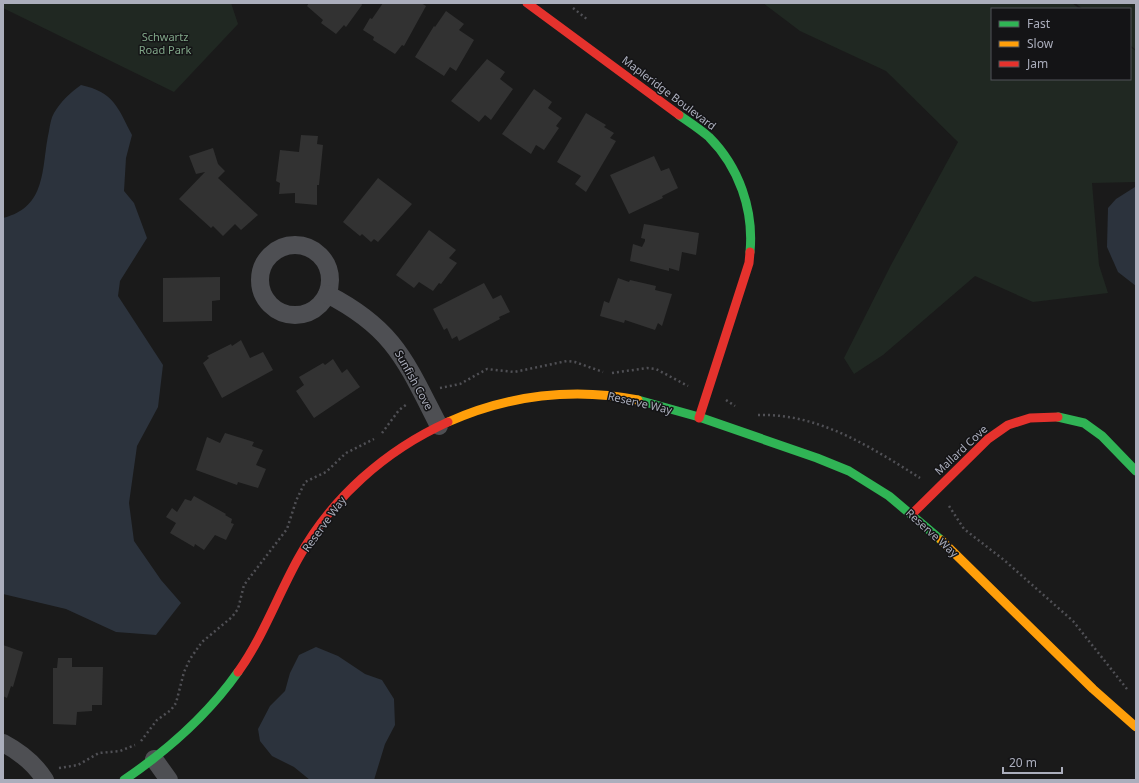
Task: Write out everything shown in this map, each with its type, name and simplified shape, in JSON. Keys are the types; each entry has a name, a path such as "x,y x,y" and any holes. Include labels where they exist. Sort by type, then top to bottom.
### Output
{"street":[{"name":"Mapleridge Boulevard","path":"527,3 708,136 726,157 741,183 750,213 752,238 749,262 699,418"},
{"name":"Sunfish Cove","path":"327,294 355,309 383,333 401,355 439,426"},
{"name":"Reserve Way","path":"124,780 154,759 191,727 215,702 237,674 257,644 298,560 328,514 356,484 388,456 411,441 439,426 474,411 507,402 556,395 609,395 655,405 699,418 841,467 878,488 912,514 1104,700 1136,727"},
{"name":"Mallard Cove","path":"912,514 999,431 1019,421 1043,416 1056,416 1084,423 1113,446 1136,471"},
{"path":"3,744 26,758 45,779"},
{"path":"154,759 169,780"}],"path":[{"path":"570,7 590,21"},
{"path":"380,436 399,410 422,394"},
{"path":"707,394 719,396 739,409"},
{"path":"757,415 791,417 821,425 845,434 918,476 936,490 964,529 1004,560 1073,621 1128,691"},
{"path":"45,779 59,768 78,765 99,753 120,751 137,744 161,717 171,710 176,703 184,672 190,659 202,642 232,617 238,609 244,585 288,529 296,501 305,482 326,472 346,453 376,438"}],"green space":[{"name":"Schwartz Road Park","path":"3,3 231,3 238,24 174,92 3,8"},
{"path":"763,3 1072,3 1079,8 991,8 991,80 1131,80 1131,48 1136,51 1136,182 1092,183 1099,265 1108,293 1033,302 975,276 883,355 854,374 844,358 891,265 958,142 886,71 800,31"},
{"path":"1075,3 1136,3 1136,50 1131,46 1131,8 1082,8"}],"shaded area":[{"path":"81,85 101,92 114,102 132,135 126,158 124,191 134,203 147,238 120,281 118,296 163,365 158,407 137,446 129,503 134,541 161,580 181,603 156,635 116,632 66,609 3,594 3,218 18,213 28,205 35,195 40,184 43,171 51,119 69,94"},
{"path":"1135,187 1136,286 1118,272 1107,247 1108,208 1116,199"},
{"path":"316,647 338,656 365,674 382,680 394,699 395,725 385,744 374,780 310,780 294,767 272,756 260,741 258,729 270,706 285,691 290,673 299,655"}],"building":[{"path":"309,3 361,3 362,5 346,27 344,25 336,34 321,23 323,20 307,6"},
{"path":"383,3 421,3 426,6 404,46 402,45 395,54 373,40 374,37 363,30 370,18 372,19"},
{"path":"446,11 464,24 459,30 474,40 456,71 450,67 444,76 415,57 434,26 435,27"},
{"path":"487,59 505,72 500,79 513,89 491,120 485,115 479,122 451,101"},
{"path":"534,89 552,102 548,108 562,118 556,126 559,128 544,150 536,145 531,154 502,134"},
{"path":"586,113 606,125 604,127 614,133 610,138 616,141 586,192 575,184 581,176 557,162"},
{"path":"301,135 318,136 317,144 323,145 319,185 317,185 317,205 295,203 295,193 279,194 280,183 276,181 280,150 299,152"},
{"path":"213,148 218,164 225,171 218,178 258,215 241,230 235,224 223,236 213,226 211,228 179,199 205,172 196,174 189,156"},
{"path":"654,156 661,171 669,168 678,188 662,196 663,198 629,214 610,175"},
{"path":"378,178 412,204 378,242 374,239 371,242 362,234 360,236 343,222"},
{"path":"644,224 699,233 696,255 682,252 679,271 669,268 669,271 630,261 633,244 642,247 645,241 645,239 641,238"},
{"path":"429,230 456,250 449,258 457,263 441,284 439,283 433,291 419,282 414,288 396,275"},
{"path":"220,277 220,300 212,301 212,321 163,322 163,278"},
{"path":"618,278 629,282 630,280 656,286 655,290 672,294 662,326 658,323 655,330 625,320 624,323 600,316 604,301 609,303"},
{"path":"484,283 493,299 501,295 510,312 459,341 457,336 452,339 447,328 444,330 433,309"},
{"path":"241,340 250,358 263,352 273,370 222,398 203,363 209,358 207,356 231,344 232,346"},
{"path":"333,359 342,373 347,369 360,387 314,418 296,391 304,385 299,377 323,363 325,365"},
{"path":"225,433 254,442 252,446 263,450 256,465 266,469 258,488 238,482 237,485 196,470 207,437 220,443"},
{"path":"194,496 226,514 225,515 232,519 231,523 234,524 226,540 215,535 204,550 195,544 194,547 170,533 176,523 166,517 172,508 177,512 185,499 191,501"},
{"path":"3,645 23,652 13,687 11,686 7,698 3,696"},
{"path":"58,658 72,658 72,667 103,667 102,705 92,705 92,711 77,712 76,725 53,724 53,668 57,668"}],"traffic: fast":[{"path":"679,115 709,137 720,149 736,175 747,205 750,221 750,252"},
{"path":"638,400 699,417 817,458 849,471 889,496 941,540"},
{"path":"1058,417 1084,423 1102,436 1136,471"},
{"path":"124,780 156,757 200,718 238,672"}],"traffic: slow":[{"path":"448,422 494,405 542,396 590,394 638,400"},
{"path":"941,540 1093,689 1136,727"}],"traffic: jam":[{"path":"527,3 679,115"},
{"path":"699,418 749,263 750,252"},
{"path":"912,514 988,439 1008,425 1030,418 1058,417"},
{"path":"238,672 255,645 290,573 311,537 327,516 362,478 382,462 425,433 448,422"}]}
